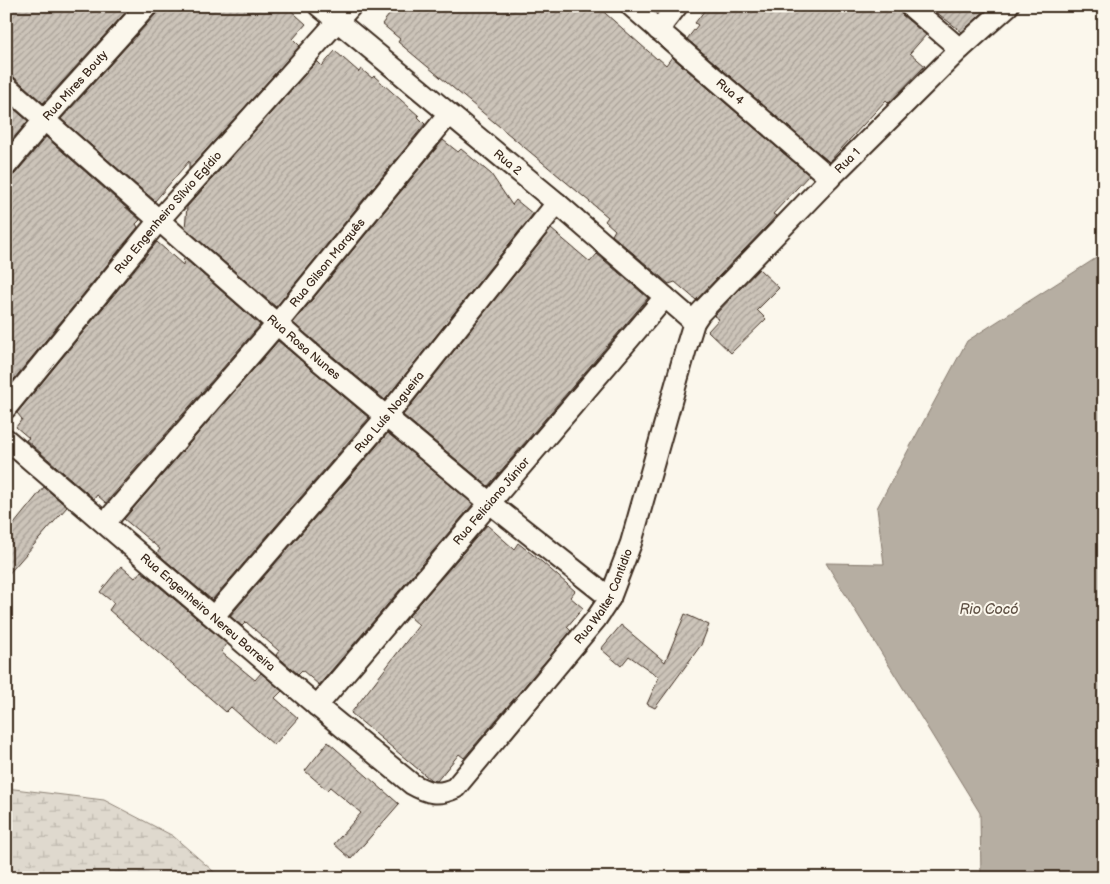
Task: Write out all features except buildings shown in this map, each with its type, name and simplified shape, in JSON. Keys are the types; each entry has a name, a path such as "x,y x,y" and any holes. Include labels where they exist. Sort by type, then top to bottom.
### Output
{"street":[{"name":"Rua Mires Bouty","path":"6,166 45,119 147,6"},
{"name":"Rua 2","path":"319,6 557,203 694,322"},
{"name":"Rua Engenheiro Sílvio Egídio","path":"6,408 160,219 351,6"},
{"name":"Rua 4","path":"631,6 830,178"},
{"path":"658,30 678,6"},
{"path":"910,6 960,49"},
{"name":"Rua 1","path":"694,322 709,302 830,178 960,49 1008,6"},
{"name":"Rua Rosa Nunes","path":"6,86 160,219 277,324 491,504 610,598"},
{"name":"Rua Gilson Marquês","path":"106,522 277,324 449,114"},
{"name":"Rua Luís Nogueira","path":"214,616 386,416 557,203"},
{"name":"Rua Feliciano Júnior","path":"317,706 665,298"},
{"name":"Rua Walter Cantidio","path":"412,784 428,793 443,794 455,788 596,619 610,598 631,543 694,322"},
{"name":"Rua Engenheiro Nereu Barreira","path":"6,439 106,522 317,706 412,784"}],"green space":[{"path":"6,788 104,800 173,836 221,878 6,878"}],"water":[{"name":"Rio Cocó","path":"1104,253 1104,878 981,878 980,813 826,563 884,564 877,508 967,341"}]}
